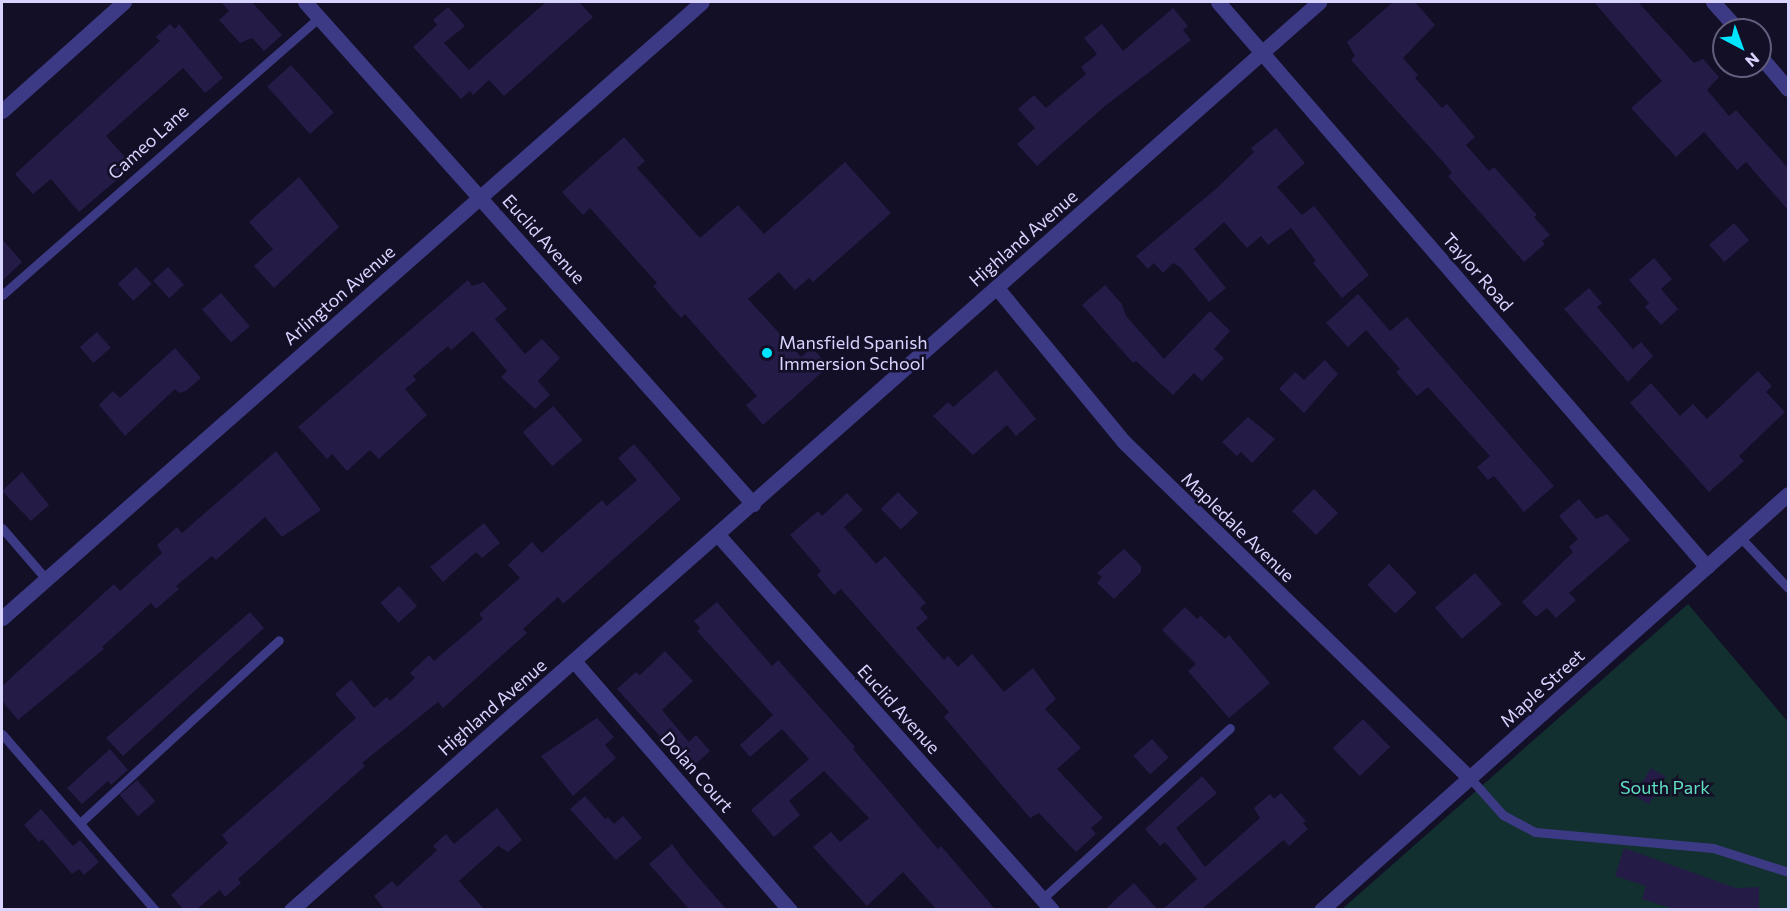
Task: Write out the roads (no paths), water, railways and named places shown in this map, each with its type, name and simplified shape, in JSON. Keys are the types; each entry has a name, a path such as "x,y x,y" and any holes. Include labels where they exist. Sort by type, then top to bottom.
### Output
{"street":[{"path":"2,111 124,2"},
{"name":"Euclid Avenue","path":"305,2 753,504"},
{"name":"Arlington Avenue","path":"2,618 702,2"},
{"name":"Taylor Road","path":"1218,2 1707,567"},
{"name":"Highland Avenue","path":"291,909 718,535 1319,2"},
{"path":"1713,2 1727,18"},
{"path":"1772,70 1788,88"},
{"name":"Mapledale Avenue","path":"997,288 1123,441 1470,778"},
{"name":"Maple Street","path":"1321,909 1788,494"},
{"name":"Euclid Avenue","path":"718,535 1047,904"},
{"name":"Dolan Court","path":"574,661 790,909"}],"lane":[{"name":"Cameo Lane","path":"2,295 319,17"},
{"path":"2,528 46,579"},
{"path":"1740,537 1788,588"},
{"path":"80,823 279,640"},
{"path":"1047,904 1230,728"},
{"path":"2,734 155,909"},
{"path":"1470,778 1503,815 1535,832 1713,848 1788,872"}],"place":[{"name":"Mansfield Spanish Immersion School","path":"767,353"}],"park label":[{"name":"South Park","path":"1665,787"}]}
